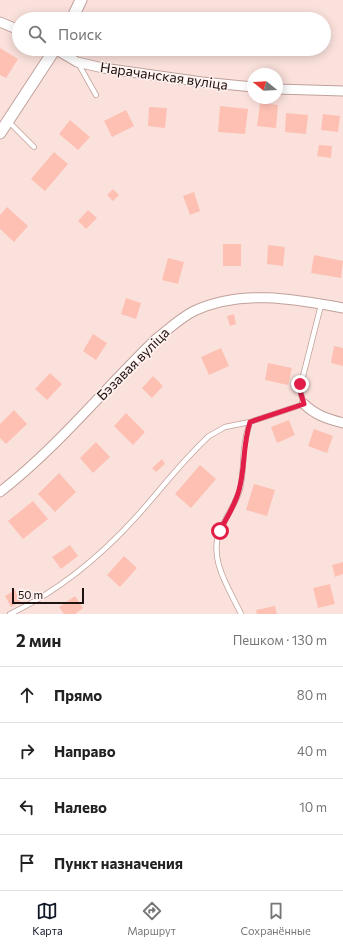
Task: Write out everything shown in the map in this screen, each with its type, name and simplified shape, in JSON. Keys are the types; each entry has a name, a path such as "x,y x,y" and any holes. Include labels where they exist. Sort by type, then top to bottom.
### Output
{"street":[{"path":"75,12 81,0"},
{"path":"0,22 12,27"},
{"path":"0,133 50,56"},
{"name":"Нарачанская вуліца","path":"67,56 77,62 103,68 202,82 247,86"},
{"path":"283,89 343,91"},
{"name":"Бэзавая вуліца","path":"0,492 53,446 157,338 175,323 193,312 209,305 249,298 270,298 343,308"},
{"path":"304,404 311,411 321,416 343,422"}],"lane":[{"path":"77,62 96,95"},
{"path":"8,122 34,147"},
{"path":"10,614 50,592 105,549 209,436 225,427 250,422 304,404 300,384 322,304"},
{"path":"241,614 219,568 215,550 220,531 232,510 240,488 243,474 244,442 250,422"}],"building":[{"path":"0,48 18,59 6,78 0,75"},
{"path":"260,104 278,105 276,128 257,126"},
{"path":"220,106 248,109 245,134 218,132"},
{"path":"149,107 167,108 165,128 148,126"},
{"path":"126,110 134,126 112,137 104,121"},
{"path":"286,113 308,115 306,134 285,132"},
{"path":"323,114 340,116 338,132 321,130"},
{"path":"70,120 90,137 78,150 59,134"},
{"path":"319,145 332,146 331,158 317,156"},
{"path":"54,152 68,164 45,191 31,179"},
{"path":"113,189 119,195 113,201 107,195"},
{"path":"194,192 200,211 190,215 183,196"},
{"path":"7,207 28,226 14,242 0,229 0,215"},
{"path":"88,210 97,218 86,229 78,221"},
{"path":"223,244 241,244 241,266 223,266"},
{"path":"268,245 285,247 283,266 267,264"},
{"path":"314,255 343,261 341,278 311,273"},
{"path":"168,258 184,262 178,284 162,280"},
{"path":"126,298 141,303 136,319 121,314"},
{"path":"234,314 236,324 230,326 227,316"},
{"path":"93,334 107,343 96,360 83,351"},
{"path":"334,346 343,348 343,366 331,363"},
{"path":"221,348 229,366 209,375 201,357"},
{"path":"268,363 292,368 288,385 265,380"},
{"path":"50,373 62,384 47,400 35,389"},
{"path":"153,376 163,386 152,398 142,388"},
{"path":"14,410 27,424 6,444 0,438 0,424"},
{"path":"126,413 145,432 133,445 114,426"},
{"path":"289,420 295,435 277,443 271,427"},
{"path":"314,429 333,436 327,453 308,446"},
{"path":"96,442 110,457 93,473 80,458"},
{"path":"162,459 165,464 156,472 152,468"},
{"path":"200,465 216,479 191,508 175,494"},
{"path":"59,473 76,492 55,512 38,494"},
{"path":"254,484 275,490 267,516 246,510"},
{"path":"33,501 48,519 23,539 8,521"},
{"path":"70,545 78,556 61,569 52,557"},
{"path":"124,556 137,568 120,587 107,575"},
{"path":"343,562 343,574 335,577 332,565"},
{"path":"330,584 335,604 318,608 313,588"},
{"path":"15,590 21,601 11,607 5,596"},
{"path":"75,596 83,608 75,614 64,614 59,607"},
{"path":"275,606 277,614 257,614 256,610"}],"route":[{"path":"220,531 237,499 243,474 244,442 250,422 304,404 300,384"}]}
